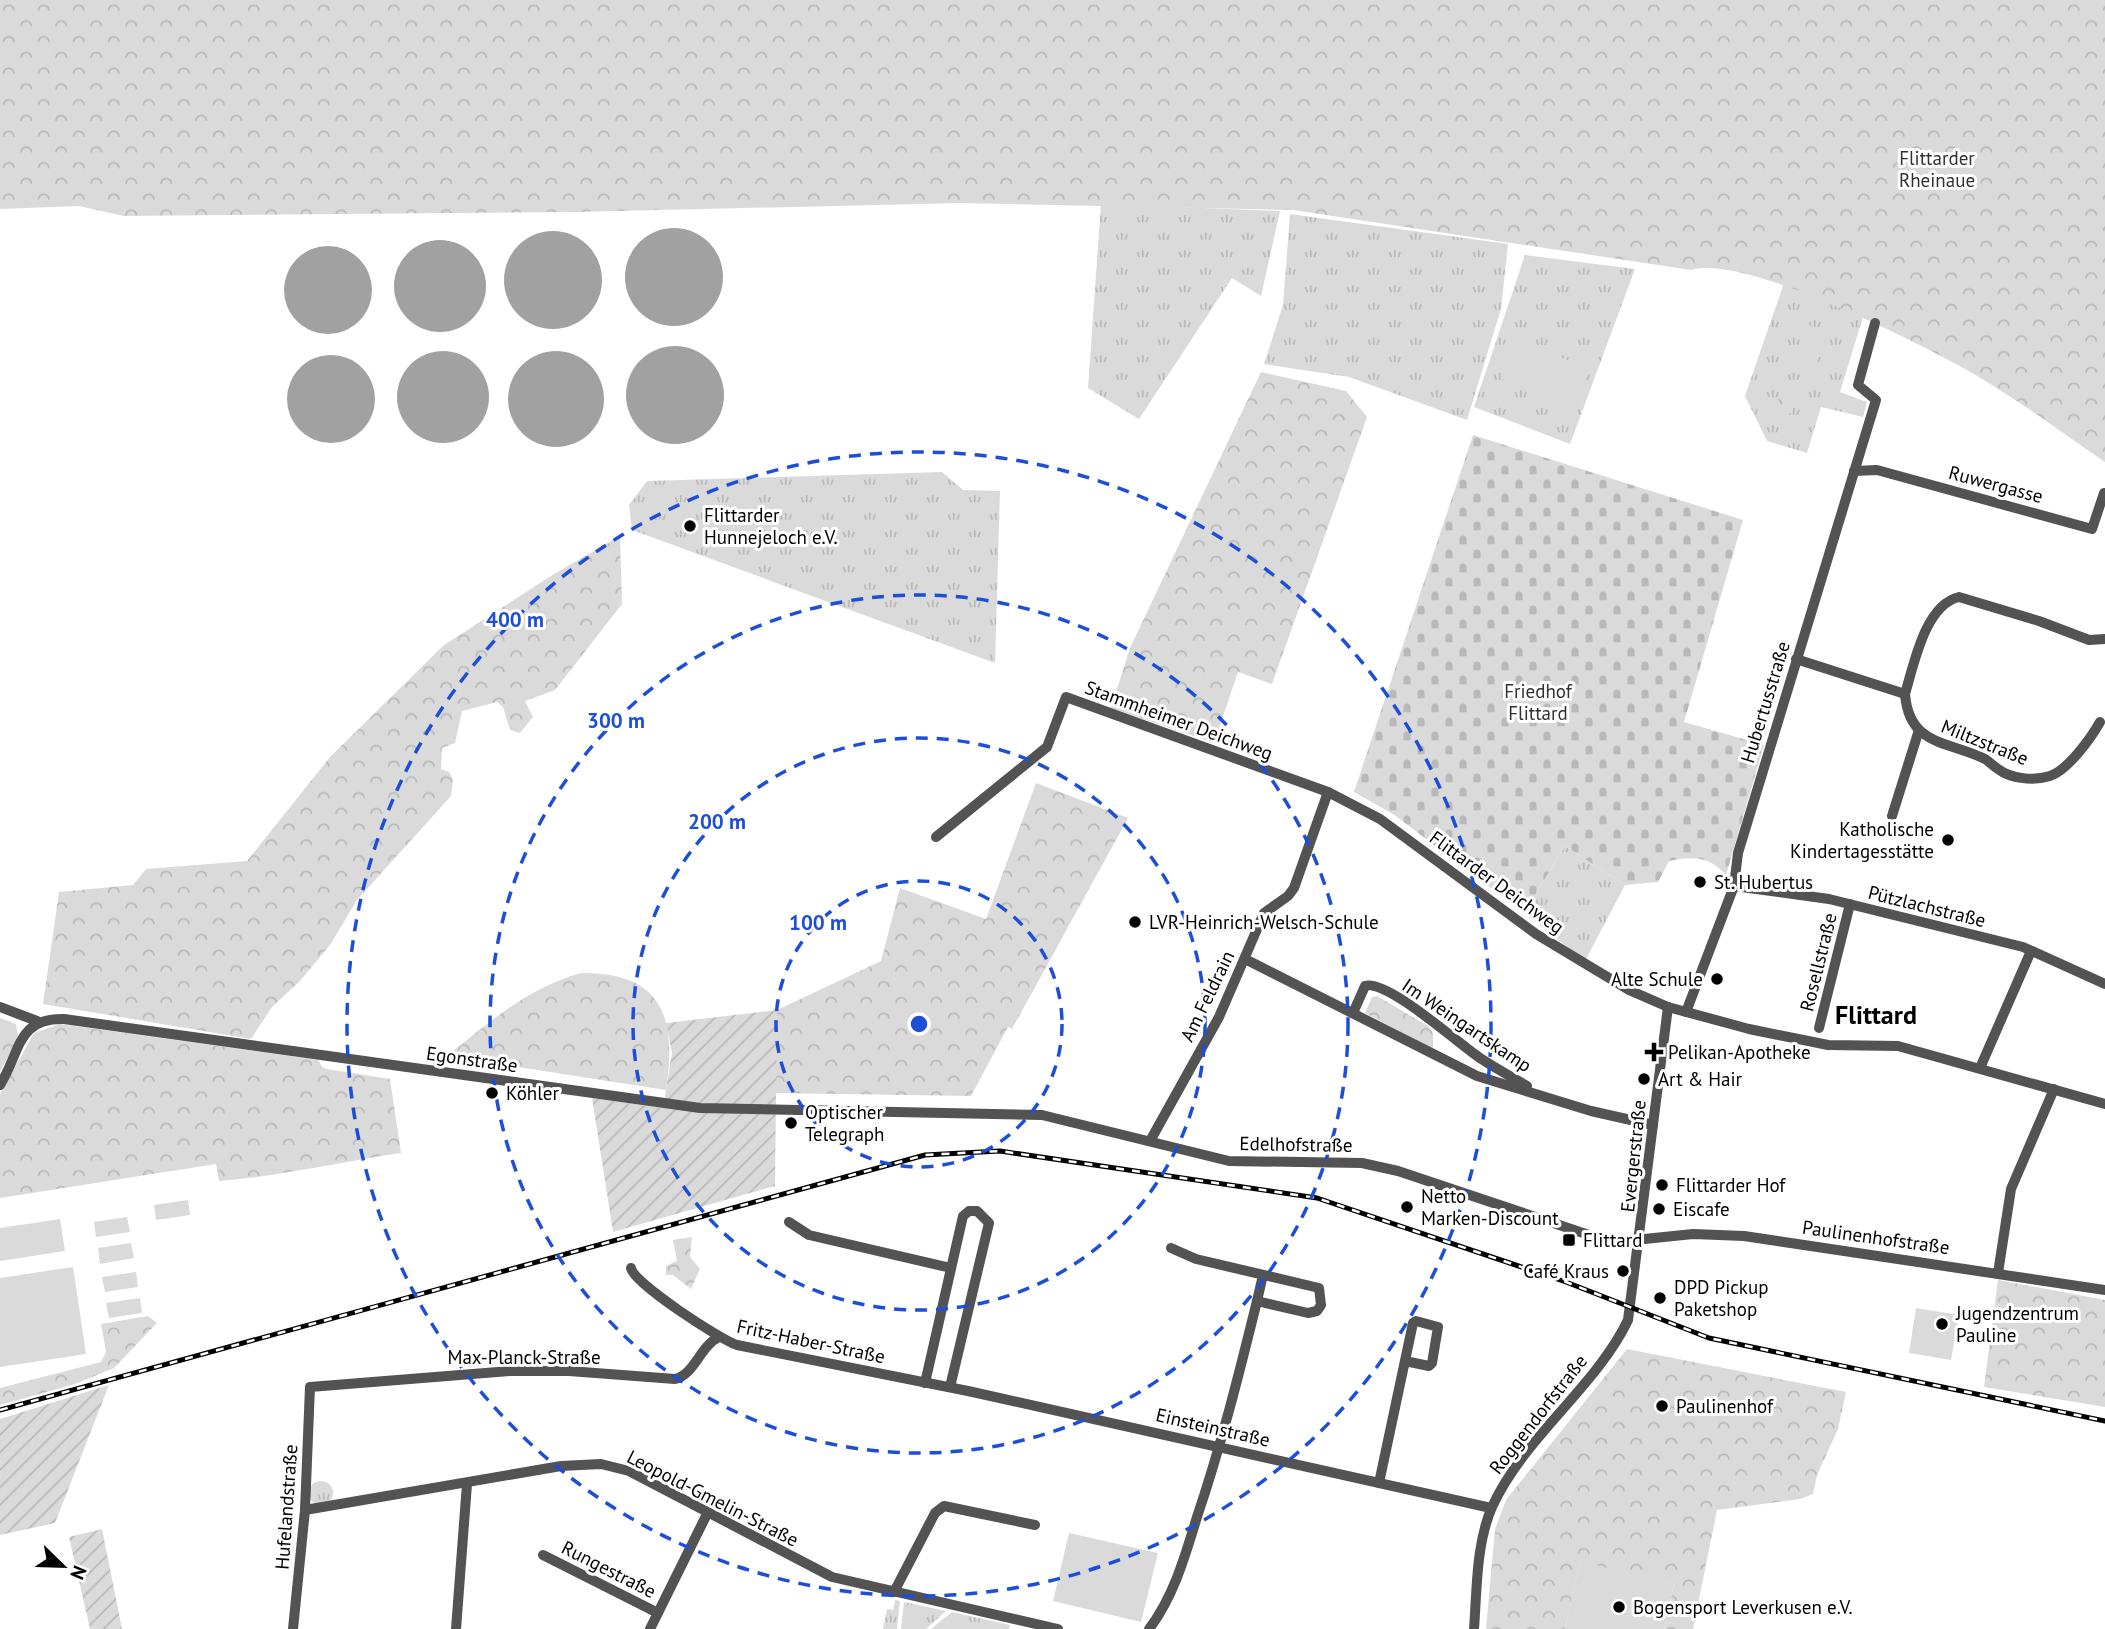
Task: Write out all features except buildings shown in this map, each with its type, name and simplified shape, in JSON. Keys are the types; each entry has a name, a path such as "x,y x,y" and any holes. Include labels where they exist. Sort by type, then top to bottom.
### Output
{"street":[{"name":"Hubertusstraße","path":"1686,1012 1734,886 1738,853 1876,400 1858,385 1875,323"},
{"name":"Ruwergasse","path":"1854,471 1877,470 2092,528 2104,493"},
{"path":"1796,659 1905,694 1921,638 1936,610 1947,600 1959,597 2039,621 2089,640 2105,639"},
{"name":"Miltzstraße","path":"1905,694 1906,710 1919,730 1940,745 1970,753 1989,761 1999,771 2029,779 2052,776 2077,754 2100,722"},
{"name":"Stammheimer Deichweg","path":"936,838 1047,747 1066,697 1346,800"},
{"name":"Miltzstraße","path":"1892,816 1919,730"},
{"name":"Am Feldrain","path":"1150,1141 1219,1017 1264,913 1294,888 1328,792"},
{"name":"Flittarder Deichweg","path":"1346,800 1405,836 1536,934 1629,990 1668,1007 1749,1029 1828,1045 1898,1046 2105,1104"},
{"name":"Pützlachstraße","path":"1734,886 1798,893 1850,904 2031,951 2105,984"},
{"name":"Rosellstraße","path":"1819,1028 1850,904"},
{"path":"1980,1068 2031,951"},
{"name":"Im Weingartskamp","path":"1245,959 1477,1076 1591,1111 1653,1125"},
{"name":"Im Weingartskamp","path":"1353,1013 1365,986 1376,986 1410,1006 1479,1058 1538,1093"},
{"name":"Egonstraße","path":"0,1007 37,1021 64,1019 700,1108 944,1113"},
{"name":"Evergerstraße","path":"1632,1308 1668,1007"},
{"path":"0,1085 23,1038 37,1021"},
{"path":"1998,1273 2011,1189 2054,1089"},
{"name":"Edelhofstraße","path":"944,1113 1042,1115 1229,1161 1362,1163 1410,1175 1579,1234 1613,1240 1641,1239"},
{"path":"926,1383 962,1216 969,1210 977,1211 989,1223 950,1387"},
{"path":"789,1222 809,1235 951,1268"},
{"name":"Paulinenhofstraße","path":"1641,1239 1693,1234 1744,1236 2105,1290"},
{"path":"1171,1248 1196,1259 1319,1288 1321,1305 1317,1311 1308,1313 1257,1301"},
{"name":"Fritz-Haber-Straße","path":"631,1268 632,1275 642,1286 709,1327 719,1337 737,1345 926,1383"},
{"path":"1149,1629 1176,1581 1220,1447 1263,1275"},
{"name":"Roggendorfstraße","path":"1474,1629 1483,1536 1491,1508 1550,1421 1621,1336 1632,1308"},
{"path":"1379,1483 1413,1323 1438,1327 1432,1363 1429,1366 1405,1362"},
{"name":"Max-Planck-Straße","path":"310,1388 511,1371 569,1371 675,1379 687,1373 706,1347 719,1337"},
{"name":"Einsteinstraße","path":"926,1383 1491,1508"},
{"name":"Hufelandstraße","path":"293,1629 305,1510 310,1388"},
{"name":"Leopold-Gmelin-Straße","path":"305,1510 561,1466 601,1464 629,1471 832,1577 1058,1629"},
{"path":"456,1629 467,1484"},
{"path":"894,1592 935,1513 944,1506 1035,1525"},
{"name":"Rungestraße","path":"650,1629 708,1512"},
{"name":"Rungestraße","path":"544,1555 658,1613"}],"green space":[{"name":"Flittarder Rheinaue","path":"0,0 2105,0 2105,462 2014,399 1958,365 1825,301 1748,274 1715,268 1691,270 1293,210 961,203 575,212 124,216 79,206 0,209"},
{"path":"1101,204 1280,211 1261,296 1232,278 1139,419 1088,388"},
{"path":"1290,214 1508,244 1501,309 1467,420 1349,377 1264,364 1283,305"},
{"path":"1525,255 1635,269 1570,444 1474,407"},
{"path":"1784,283 1863,317 1840,392 1867,402 1863,417 1821,407 1807,453 1767,441 1745,396"},
{"path":"1805,324 1826,330 1814,372 1793,366"},
{"path":"1515,341 1590,368 1576,406 1502,379"},
{"path":"1261,372 1346,391 1367,417 1272,684 1238,672 1214,743 1111,708 1130,648"},
{"path":"1780,390 1796,394 1792,414 1776,411"},
{"name":"Friedhof Flittard","path":"1473,435 1743,520 1684,722 1764,745 1726,875 1707,861 1685,858 1669,861 1658,882 1625,885 1565,846 1524,913 1393,814 1354,792"},
{"path":"942,472 963,490 1000,491 995,663 632,530 629,505 647,481"},
{"path":"620,536 622,604 555,690 525,701 533,717 520,733 510,730 503,707 497,702 462,711 455,743 442,748 441,769 449,772 453,780 451,796 357,900 330,945 299,982 272,1007 251,1039 43,1004 59,892 133,885 146,869 247,861 330,757 444,645 554,574"},
{"path":"1036,783 1128,818 1012,1029 1008,1027 971,1096 775,1093 777,1010 881,961 900,888 986,919"},
{"path":"1565,846 1625,885 1585,961 1524,913"},
{"path":"581,973 609,975 630,981 647,991 658,1004 666,1021 669,1041 666,1090 447,1056 527,997 562,979"},
{"path":"1377,996 1428,1026 1433,1033 1433,1049 1365,1013 1372,997"},
{"path":"777,1010 775,1186 613,1232 592,1098 663,1108 672,1053 666,1023"},
{"path":"0,1018 16,1024 18,1037 0,1072"},
{"path":"60,1024 318,1060 322,1067 327,1069 390,1079 401,1153 219,1181 216,1164 0,1198 0,1094 34,1033"},
{"path":"188,1200 190,1215 156,1220 154,1205"},
{"path":"127,1217 130,1232 96,1237 94,1222"},
{"path":"60,1219 65,1251 0,1261 0,1228"},
{"path":"692,1237 690,1257 700,1269 691,1289 673,1275 666,1275 666,1266 677,1261 673,1240"},
{"path":"131,1243 134,1258 100,1264 98,1248"},
{"path":"73,1267 86,1354 0,1367 0,1278"},
{"path":"136,1272 138,1287 105,1292 102,1277"},
{"path":"1998,1280 2105,1300 2105,1407 1984,1387"},
{"path":"140,1298 142,1313 109,1318 106,1303"},
{"path":"1916,1308 1959,1315 1951,1360 1909,1353"},
{"path":"148,1316 157,1323 114,1368 75,1384 0,1405 0,1388 101,1362 106,1352 101,1324"},
{"path":"1627,1349 1846,1392 1838,1429 1817,1475 1813,1494 1800,1499 1717,1510 1693,1629 1664,1629 1674,1584 1580,1562 1565,1629 1486,1629 1495,1529 1506,1500"},
{"path":"109,1385 55,1523 0,1535 0,1419"},
{"path":"316,1481 326,1481 333,1488 333,1498 326,1505 316,1505 309,1498 309,1488"},
{"path":"102,1529 122,1629 90,1629 69,1537"},
{"path":"1069,1533 1158,1553 1141,1622 1053,1601"},
{"name":"Bogensport Leverkusen e.V.","path":"1580,1561 1674,1584 1664,1629 1565,1629"},
{"path":"895,1600 900,1601 897,1629 883,1629 887,1609 893,1610"},
{"path":"904,1602 946,1611 926,1629 901,1629"},
{"path":"952,1612 1010,1625 1009,1629 931,1629"}],"shaded area":[{"path":"674,228 701,236 715,250 723,277 715,304 701,318 674,326 647,318 633,304 625,277 633,250 647,236"},
{"path":"553,231 572,235 588,245 598,261 602,280 598,299 588,315 572,325 553,329 534,325 518,315 508,299 504,280 508,261 518,245 534,235"},
{"path":"440,240 458,244 472,254 482,268 486,286 482,304 472,318 458,328 440,332 422,328 408,318 398,304 394,286 398,268 408,254 422,244"},
{"path":"319,246 337,246 353,253 365,265 372,281 372,299 365,315 353,327 337,334 319,334 303,327 291,315 284,299 284,281 291,265 303,253"},
{"path":"675,346 694,349 710,360 721,376 724,395 721,414 710,430 694,441 675,444 656,441 640,430 629,414 626,395 629,376 640,360 656,349"},
{"path":"434,351 452,351 469,358 482,371 489,388 489,406 482,423 469,436 452,443 434,443 417,436 404,423 397,406 397,388 404,371 417,358"},
{"path":"556,351 574,354 590,365 601,381 604,399 601,417 590,433 574,444 556,447 538,444 522,433 511,417 508,399 511,381 522,365 538,354"},
{"path":"331,355 348,359 362,368 371,382 375,399 371,416 362,430 348,439 331,443 314,439 300,430 291,416 287,399 291,382 300,368 314,359"}],"railway":[{"path":"0,1410 925,1155 1000,1151 1317,1198 1566,1282 1709,1338 2105,1421"}],"place":[{"name":"Flittarder Hunnejeloch e.V.","path":"690,526"},
{"name":"Katholische Kindertagesstätte","path":"1948,840"},
{"name":"St. Hubertus","path":"1700,882"},
{"name":"LVR-Heinrich-Welsch-Schule","path":"1135,922"},
{"name":"Alte Schule","path":"1717,979"},
{"name":"Pelikan-Apotheke","path":"1654,1052"},
{"name":"Art & Hair","path":"1644,1079"},
{"name":"Köhler","path":"492,1093"},
{"name":"Optischer Telegraph","path":"791,1123"},
{"name":"Flittarder Hof","path":"1662,1185"},
{"name":"Netto Marken-Discount","path":"1407,1207"},
{"name":"Eiscafe","path":"1659,1209"},
{"name":"Flittard","path":"1569,1240"},
{"name":"Café Kraus","path":"1623,1271"},
{"name":"DPD Pickup Paketshop","path":"1660,1298"},
{"name":"Jugendzentrum Pauline","path":"1942,1324"},
{"name":"Paulinenhof","path":"1662,1406"},
{"name":"Bogensport Leverkusen e.V.","path":"1619,1607"}],"district":[{"name":"Flittard","path":"1876,1014"}]}
